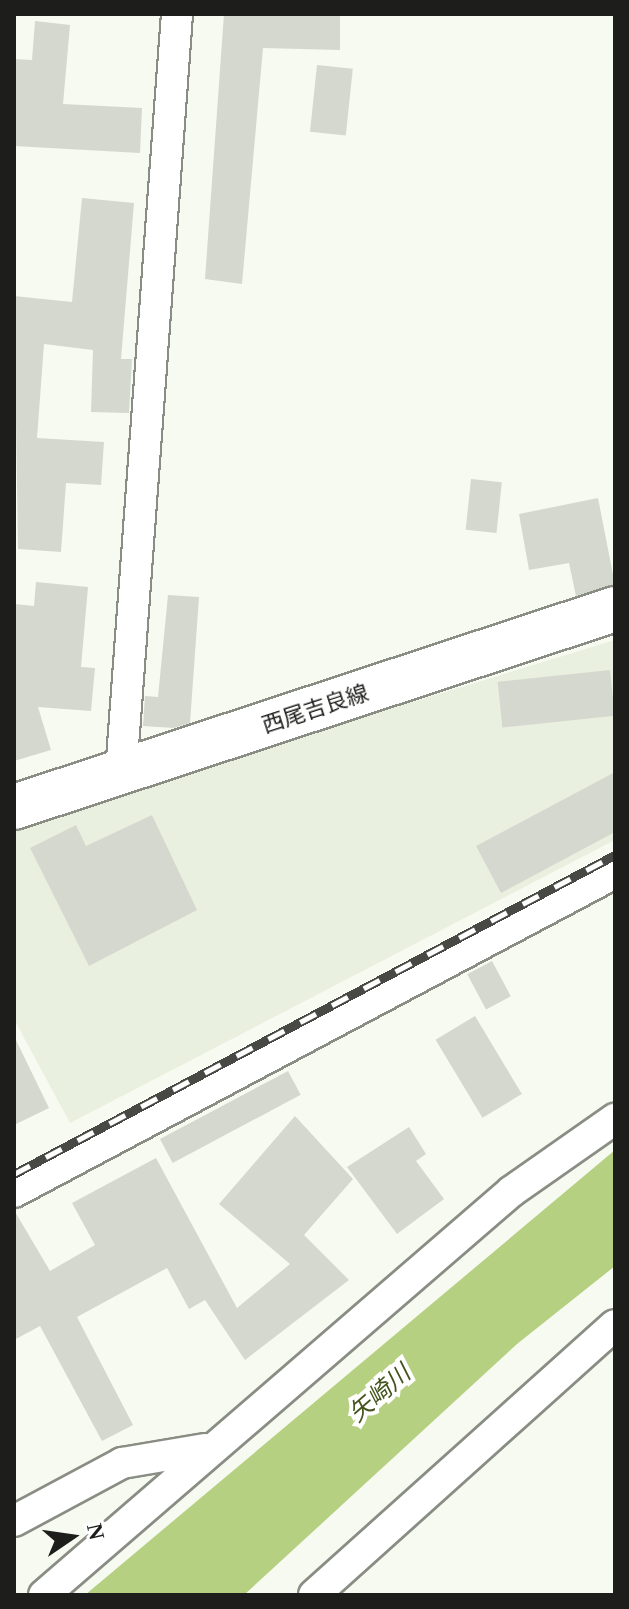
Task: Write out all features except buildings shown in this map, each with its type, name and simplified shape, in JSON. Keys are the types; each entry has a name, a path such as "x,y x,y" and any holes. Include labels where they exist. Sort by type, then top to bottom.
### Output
{"main road":[{"name":"西尾吉良線","path":"14,807 615,609"}],"street":[{"path":"121,773 177,14"},
{"path":"14,1192 615,873"},
{"path":"44,1595 205,1449 512,1191 615,1119"},
{"path":"314,1595 615,1325"},
{"path":"14,1521 122,1463 205,1449"}],"shaded area":[{"path":"615,640 615,840 70,1123 14,1019 14,824"}],"water":[{"name":"矢崎川","path":"615,1150 615,1266 517,1344 244,1595 85,1595"}],"railway":[{"path":"14,1174 615,855"}]}
